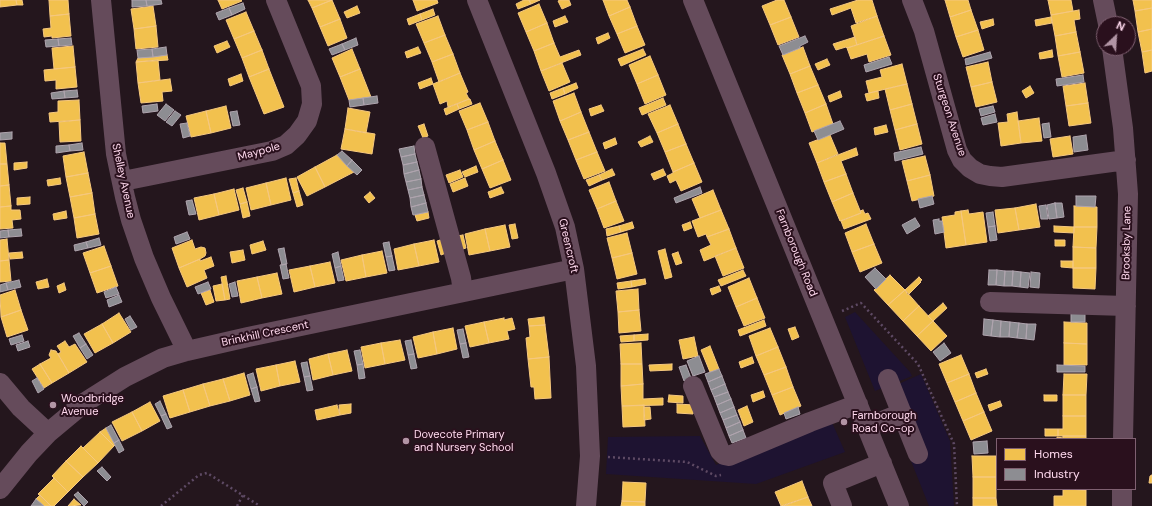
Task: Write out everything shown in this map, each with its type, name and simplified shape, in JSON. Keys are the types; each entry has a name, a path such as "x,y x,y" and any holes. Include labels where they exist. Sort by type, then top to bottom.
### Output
{"street":[{"name":"Shelley Avenue","path":"101,0 116,154 131,220 144,258 161,298 187,351"},
{"name":"Maypole","path":"122,181 272,151 286,145 297,135 307,120 312,104 311,86 276,0"},
{"name":"Greencroft","path":"477,0 546,173 565,227 574,269 586,366 590,456 586,506"},
{"name":"Farnborough Road","path":"693,0 899,506"},
{"name":"Sturgeon Avenue","path":"912,0 924,31 958,150 962,160 970,168 980,174 1002,177 1126,160"},
{"path":"1103,0 1106,16"},
{"name":"Brooksby Lane","path":"1113,56 1126,160 1128,194 1123,438"},
{"path":"425,147 461,278 463,292"},
{"name":"Brinkhill Crescent","path":"0,489 29,452 48,433 84,403 125,378 163,358 187,351 574,269"},
{"path":"990,302 1126,306"},
{"path":"888,379 918,454"},
{"path":"0,383 21,408 48,433"},
{"path":"693,386 720,451 724,456 729,456 810,422 858,404"},
{"path":"867,427 902,413"},
{"path":"842,506 833,483 882,463"},
{"path":"1122,490 1122,506"}],"path":[{"path":"842,311 861,303 918,364 954,444 957,506"},
{"path":"161,506 199,475 207,473 260,506"},
{"path":"237,506 243,495"}],"shaded area":[{"path":"855,312 912,376 875,391 845,317"},
{"path":"921,374 950,441 954,506 929,506 883,391"},
{"path":"830,418 845,452 756,484 606,474 608,437 700,436 716,465"}],"building: Homes":[{"path":"0,0 16,0 17,5 0,7"},
{"path":"16,0 22,0 23,5 17,5"},
{"path":"49,0 68,0 69,14 50,16"},
{"path":"218,0 241,0 242,1 222,9"},
{"path":"308,0 332,0 312,8"},
{"path":"332,0 340,19 320,27 312,8"},
{"path":"413,0 437,0 438,3 417,11"},
{"path":"524,0 529,0 531,4 518,9 516,4"},
{"path":"529,0 540,0 531,4"},
{"path":"569,0 571,5 562,9 558,1"},
{"path":"603,0 627,0 630,7 609,16"},
{"path":"777,0 784,0 791,17 770,25 762,6"},
{"path":"858,0 872,0 877,16 856,23 851,8 832,15 830,9"},
{"path":"945,0 968,0 971,10 950,17"},
{"path":"1048,0 1071,0 1073,11 1051,15"},
{"path":"1133,0 1152,0 1152,8 1135,11"},
{"path":"539,4 547,23 526,32 518,13"},
{"path":"153,6 156,26 134,29 131,9"},
{"path":"357,6 360,13 347,18 344,12"},
{"path":"630,7 637,26 617,34 609,16"},
{"path":"1152,8 1152,29 1138,32 1135,11"},
{"path":"433,9 435,15 422,20 420,14"},
{"path":"971,10 978,30 956,37 950,17"},
{"path":"1079,10 1080,19 1074,20 1076,32 1055,36 1051,15"},
{"path":"246,12 254,31 234,39 226,20"},
{"path":"69,14 71,36 52,38 52,36 44,37 43,29 51,28 50,16"},
{"path":"420,14 422,20 409,25 407,19"},
{"path":"438,16 445,35 424,43 416,24"},
{"path":"565,16 568,22 555,27 553,21"},
{"path":"877,16 884,36 857,45 851,26"},
{"path":"791,17 799,37 778,45 770,25"},
{"path":"1051,17 1052,23 1036,26 1035,20"},
{"path":"340,19 347,38 328,46 320,27"},
{"path":"993,19 994,25 982,29 980,22"},
{"path":"547,23 554,43 534,51 526,32"},
{"path":"156,26 158,47 136,49 134,29"},
{"path":"637,26 645,45 625,53 617,34"},
{"path":"1152,29 1152,50 1142,52 1138,32"},
{"path":"978,30 984,50 963,57 956,37"},
{"path":"254,31 262,50 242,58 234,39"},
{"path":"1076,32 1080,52 1058,56 1055,36"},
{"path":"608,33 610,38 598,44 596,38"},
{"path":"445,35 453,54 432,62 424,43"},
{"path":"884,36 891,55 869,62 867,54 851,59 847,48"},
{"path":"855,37 857,45 836,50 833,44"},
{"path":"227,41 230,47 217,53 214,46"},
{"path":"554,43 560,57 579,50 581,55 541,71 534,51"},
{"path":"73,46 75,67 54,69 52,48"},
{"path":"418,47 421,53 407,58 405,52"},
{"path":"803,47 810,66 790,74 782,55"},
{"path":"352,49 360,69 340,77 332,58"},
{"path":"643,49 646,55 621,66 618,59"},
{"path":"262,50 269,69 249,77 242,58"},
{"path":"1052,50 1053,57 1040,59 1039,53"},
{"path":"1152,50 1152,71 1145,73 1142,52"},
{"path":"1080,52 1084,73 1062,77 1058,56"},
{"path":"453,54 460,73 439,82 432,62"},
{"path":"167,55 168,60 136,62 138,58"},
{"path":"650,56 658,75 637,84 629,65"},
{"path":"827,59 830,65 818,70 815,64"},
{"path":"158,60 160,80 138,83 136,62"},
{"path":"988,62 992,82 971,87 966,67"},
{"path":"562,63 570,82 549,91 541,71"},
{"path":"902,64 907,84 869,93 866,81 882,77 880,70"},
{"path":"810,66 818,85 797,93 790,74"},
{"path":"75,67 77,87 56,89 56,80 45,81 44,70"},
{"path":"269,69 284,107 264,114 249,77"},
{"path":"360,69 371,97 349,100 340,77"},
{"path":"460,73 468,92 466,93 469,99 448,107 447,101 440,104 433,84"},
{"path":"241,74 243,81 230,86 228,79"},
{"path":"658,75 666,95 645,104 637,84"},
{"path":"431,78 433,84 420,89 418,83"},
{"path":"170,79 172,91 162,92 163,101 141,103 138,83"},
{"path":"992,82 997,102 976,107 971,87"},
{"path":"576,83 578,88 565,94 563,88"},
{"path":"1085,83 1088,103 1066,106 1063,86"},
{"path":"907,84 912,104 890,110 885,89"},
{"path":"818,85 826,104 805,113 797,93"},
{"path":"1030,86 1034,93 1026,98 1022,91"},
{"path":"563,88 565,94 552,99 550,93"},
{"path":"840,91 842,97 830,102 828,96"},
{"path":"878,91 879,98 867,101 865,94"},
{"path":"574,93 581,112 560,121 553,101"},
{"path":"663,98 666,105 642,115 639,108"},
{"path":"469,99 472,104 459,109 457,104"},
{"path":"79,100 80,120 50,122 49,113 58,112 58,101"},
{"path":"480,103 488,122 467,130 459,111"},
{"path":"1088,103 1091,123 1069,126 1066,106"},
{"path":"457,104 459,109 446,115 444,109"},
{"path":"826,104 833,124 812,132 805,113"},
{"path":"912,104 917,124 895,130 890,110"},
{"path":"601,105 604,111 591,116 589,109"},
{"path":"670,105 678,124 657,133 648,114"},
{"path":"226,106 231,128 211,133 206,111"},
{"path":"348,108 370,112 366,133 345,129"},
{"path":"206,111 211,133 191,137 186,116"},
{"path":"581,112 589,132 568,140 560,121"},
{"path":"1017,112 1021,143 1001,146 998,123 1008,122 1007,114"},
{"path":"1039,118 1042,141 1021,143 1018,121"},
{"path":"80,120 81,141 60,142 59,122"},
{"path":"488,122 495,141 474,150 467,130"},
{"path":"424,124 428,136 423,138 418,126"},
{"path":"678,124 686,144 665,152 657,133"},
{"path":"917,124 922,144 900,150 895,130"},
{"path":"886,125 888,132 875,135 874,128"},
{"path":"345,129 375,134 372,154 341,149"},
{"path":"589,132 597,152 576,160 568,140"},
{"path":"830,135 838,154 817,163 809,143"},
{"path":"650,136 653,142 641,147 638,142"},
{"path":"1070,136 1073,154 1053,157 1050,139"},
{"path":"615,138 617,144 605,149 603,143"},
{"path":"495,141 503,160 482,169 474,150"},
{"path":"0,143 5,143 7,164 0,164"},
{"path":"686,144 694,163 673,172 665,152"},
{"path":"856,148 858,155 841,161 846,174 824,182 817,163"},
{"path":"84,152 88,173 66,177 63,156"},
{"path":"597,152 605,171 584,179 576,160"},
{"path":"337,155 354,172 325,187 315,167"},
{"path":"925,156 930,175 907,181 902,161"},
{"path":"503,160 511,180 490,188 482,169"},
{"path":"27,162 27,168 14,170 14,163"},
{"path":"694,163 702,182 681,191 676,180 670,183 667,176"},
{"path":"0,164 7,164 9,185 0,186"},
{"path":"476,166 478,172 465,177 462,172"},
{"path":"315,167 325,187 307,196 297,177"},
{"path":"612,169 615,175 602,180 599,175"},
{"path":"663,169 666,175 654,180 651,174"},
{"path":"460,170 463,177 449,183 446,175"},
{"path":"88,173 92,193 70,197 66,177"},
{"path":"846,174 853,193 832,202 824,182"},
{"path":"599,175 602,180 589,186 586,180"},
{"path":"930,175 934,196 912,201 907,181"},
{"path":"60,178 61,184 48,186 47,180"},
{"path":"286,178 291,200 271,205 266,183"},
{"path":"296,178 299,191 293,193 289,179"},
{"path":"465,178 468,186 453,192 450,184"},
{"path":"609,182 616,201 597,209 589,190"},
{"path":"266,183 271,205 251,210 246,188"},
{"path":"9,185 11,206 0,207 0,186"},
{"path":"501,187 504,193 490,198 488,192"},
{"path":"243,188 247,202 240,204 236,190"},
{"path":"234,189 239,210 219,215 214,194"},
{"path":"713,190 721,210 700,218 692,199"},
{"path":"299,191 303,205 297,207 293,193"},
{"path":"370,192 375,198 369,203 364,197"},
{"path":"92,193 95,214 74,218 70,197"},
{"path":"853,193 861,213 840,221 832,202"},
{"path":"214,194 219,215 199,220 194,198"},
{"path":"30,197 30,204 17,205 17,198"},
{"path":"616,201 624,221 604,228 597,209"},
{"path":"247,202 250,216 243,218 240,204"},
{"path":"1036,204 1040,227 1019,230 1015,208"},
{"path":"11,206 11,210 20,210 21,219 12,220 13,228 0,229 0,207"},
{"path":"1074,206 1097,207 1097,227 1074,227"},
{"path":"1015,208 1019,230 998,233 995,210"},
{"path":"721,210 729,229 707,237 706,234 698,237 692,221"},
{"path":"863,210 865,214 868,213 871,219 844,229 841,221 861,213 860,211"},
{"path":"968,210 969,214 983,212 987,242 966,245 961,211"},
{"path":"66,211 67,218 54,220 53,214"},
{"path":"961,211 966,245 946,248 942,217 955,215 955,212"},
{"path":"428,212 429,218 417,221 415,215"},
{"path":"95,214 99,234 77,238 74,218"},
{"path":"632,222 634,228 621,232 619,226"},
{"path":"690,222 692,228 684,231 682,225"},
{"path":"515,224 518,238 512,239 509,225"},
{"path":"866,224 874,244 852,252 845,233"},
{"path":"505,225 510,247 490,251 485,229"},
{"path":"619,226 621,232 607,236 606,229"},
{"path":"1054,226 1074,227 1074,233 1054,232"},
{"path":"1074,227 1097,227 1096,248 1073,247"},
{"path":"485,229 490,251 469,255 465,234"},
{"path":"729,229 736,248 704,261 700,250 711,245 707,237"},
{"path":"627,233 632,253 612,258 607,238"},
{"path":"463,235 466,248 460,250 457,236"},
{"path":"7,239 9,260 0,261 0,240"},
{"path":"443,239 446,253 441,255 437,241"},
{"path":"192,240 195,249 201,247 205,248 205,256 179,268 172,248"},
{"path":"434,240 439,262 419,266 414,244"},
{"path":"1055,240 1065,240 1065,246 1055,246"},
{"path":"263,241 266,250 252,254 250,245"},
{"path":"414,244 419,266 398,270 394,249"},
{"path":"874,244 882,263 860,272 852,252"},
{"path":"104,246 111,266 90,273 83,253"},
{"path":"1073,247 1096,248 1096,268 1073,268"},
{"path":"736,248 744,268 723,276 715,256"},
{"path":"665,249 672,277 665,279 658,251"},
{"path":"243,250 245,260 232,263 230,252"},
{"path":"382,251 387,273 366,277 362,255"},
{"path":"22,252 23,258 10,259 9,253"},
{"path":"678,252 682,263 676,265 672,254"},
{"path":"632,253 637,274 617,279 612,258"},
{"path":"362,255 366,277 346,281 341,260"},
{"path":"211,257 214,266 204,270 207,278 187,287 179,268 200,259 200,261"},
{"path":"9,260 11,281 0,282 0,261"},
{"path":"1061,261 1073,261 1073,268 1061,267"},
{"path":"330,262 335,283 315,287 310,266"},
{"path":"111,266 118,286 97,293 90,273"},
{"path":"310,266 315,287 294,292 289,270"},
{"path":"1073,268 1096,268 1095,289 1073,288"},
{"path":"743,270 746,276 721,286 718,280"},
{"path":"277,273 282,294 262,298 257,277"},
{"path":"890,275 905,290 888,305 874,290"},
{"path":"226,276 230,299 225,300 221,277"},
{"path":"257,277 262,298 241,303 237,281"},
{"path":"919,277 922,280 920,281 921,282 908,295 905,290"},
{"path":"749,278 757,298 736,307 728,287"},
{"path":"47,279 49,287 38,289 36,282"},
{"path":"645,279 646,284 632,287 631,281"},
{"path":"631,281 632,287 618,289 617,283"},
{"path":"64,283 66,290 59,293 57,286"},
{"path":"222,284 225,300 216,301 213,286"},
{"path":"719,286 721,291 712,295 710,289"},
{"path":"638,289 639,310 618,312 616,291"},
{"path":"15,290 21,310 1,317 0,295"},
{"path":"210,290 214,302 206,305 201,293"},
{"path":"905,290 919,306 903,321 888,305"},
{"path":"757,298 765,318 744,326 736,307"},
{"path":"943,303 947,308 933,321 928,316"},
{"path":"919,306 933,321 917,336 903,321"},
{"path":"21,310 28,330 7,337 1,317"},
{"path":"639,310 641,331 619,333 618,312"},
{"path":"119,313 131,332 113,343 102,324"},
{"path":"544,317 545,325 529,326 528,319"},
{"path":"504,318 504,320 512,318 515,329 507,331 509,339 489,343 484,322"},
{"path":"764,320 766,326 740,336 738,330"},
{"path":"933,321 947,336 931,351 917,336"},
{"path":"484,322 489,343 470,347 465,326"},
{"path":"1064,322 1087,323 1087,344 1064,343"},
{"path":"102,324 113,343 95,353 84,334"},
{"path":"545,325 549,357 528,359 526,338 530,337 529,326"},
{"path":"795,327 799,337 792,340 788,329"},
{"path":"453,328 457,349 437,354 433,332"},
{"path":"770,328 778,347 756,356 749,336"},
{"path":"433,332 437,354 418,358 413,337"},
{"path":"648,334 648,340 634,341 634,335"},
{"path":"634,335 634,341 621,342 620,336"},
{"path":"694,337 698,356 683,359 679,340"},
{"path":"400,340 405,360 385,364 381,343"},
{"path":"65,341 69,347 75,344 87,362 69,373 58,354 61,352 57,346"},
{"path":"381,343 385,364 365,368 361,347"},
{"path":"641,343 642,364 621,364 620,344"},
{"path":"1064,343 1087,344 1087,365 1064,365"},
{"path":"710,346 719,369 710,372 701,350"},
{"path":"778,347 786,367 764,375 756,356"},
{"path":"51,350 56,351 69,373 52,383 40,364 51,358 49,355"},
{"path":"347,350 352,371 333,375 328,354"},
{"path":"328,354 333,375 313,380 309,359"},
{"path":"961,355 969,374 947,383 939,364"},
{"path":"549,357 551,398 535,399 534,387 531,387 528,359"},
{"path":"752,357 754,363 741,368 739,362"},
{"path":"295,361 300,382 280,386 276,365"},
{"path":"40,364 52,383 44,388 32,369"},
{"path":"621,364 642,364 643,384 621,386"},
{"path":"672,364 672,370 650,371 649,365"},
{"path":"276,365 280,386 261,391 256,369"},
{"path":"786,367 793,387 772,395 764,375"},
{"path":"986,369 988,374 977,378 975,373"},
{"path":"244,373 250,395 230,401 223,379"},
{"path":"969,374 976,393 955,402 947,383"},
{"path":"1064,374 1087,374 1086,395 1063,395"},
{"path":"223,379 230,401 210,406 203,384"},
{"path":"203,384 210,406 190,412 183,390"},
{"path":"643,384 643,399 663,398 663,405 622,406 621,386"},
{"path":"793,387 801,406 780,415 772,395"},
{"path":"183,390 190,412 170,418 163,396"},
{"path":"763,391 765,397 753,402 751,395"},
{"path":"976,393 984,412 963,421 955,402"},
{"path":"669,395 683,396 683,403 668,402"},
{"path":"1044,395 1057,395 1057,401 1044,401"},
{"path":"1063,395 1086,395 1086,416 1063,416"},
{"path":"1000,401 1002,406 990,411 988,405"},
{"path":"150,402 160,421 142,431 132,412"},
{"path":"351,404 351,413 340,415 339,405"},
{"path":"677,404 694,405 693,414 677,413"},
{"path":"337,405 340,415 317,420 315,410"},
{"path":"644,405 645,426 623,427 622,406"},
{"path":"747,406 753,422 744,426 738,410"},
{"path":"644,407 650,407 651,419 644,420"},
{"path":"132,412 142,431 122,441 112,422"},
{"path":"984,412 992,431 971,440 963,421"},
{"path":"1063,416 1086,416 1086,436 1058,436 1058,429 1063,429"},
{"path":"106,428 115,445 114,446 100,432"},
{"path":"1045,429 1058,429 1058,436 1045,436"},
{"path":"100,432 114,446 98,463 83,448"},
{"path":"1063,436 1086,436 1086,438 1063,438"},
{"path":"81,446 98,463 83,477 66,461"},
{"path":"972,456 996,456 996,477 973,477"},
{"path":"66,461 83,477 68,492 52,476"},
{"path":"1152,475 1152,483 1149,483 1150,476"},
{"path":"973,477 996,477 996,498 973,498"},
{"path":"54,478 68,492 54,506 51,506 38,494"},
{"path":"802,481 808,497 781,506 775,492"},
{"path":"623,482 646,483 645,502 622,501"},
{"path":"1063,490 1086,490 1086,506 1054,506 1054,496 1063,496"},
{"path":"40,495 51,506 44,506 36,499"},
{"path":"808,497 812,506 783,506"},
{"path":"973,498 996,498 997,506 973,506"},
{"path":"74,499 81,505 68,506"},
{"path":"622,501 645,502 645,506 621,506"}],"building: Industry":[{"path":"132,0 146,0 147,6 132,7"},
{"path":"146,0 161,0 162,4 147,6"},
{"path":"243,3 245,9 232,15 229,8"},
{"path":"229,8 232,15 219,20 216,13"},
{"path":"805,36 808,42 800,46 800,48 783,55 779,46"},
{"path":"71,38 72,45 59,46 58,39"},
{"path":"356,38 358,45 345,50 342,44"},
{"path":"58,39 59,46 46,47 45,40"},
{"path":"342,44 345,50 332,55 329,49"},
{"path":"166,47 167,55 153,57 152,49"},
{"path":"152,49 153,57 138,58 137,50"},
{"path":"990,52 992,58 966,65 965,59"},
{"path":"889,57 892,64 866,72 864,65"},
{"path":"1083,75 1084,82 1057,86 1056,79"},
{"path":"77,90 78,97 65,98 64,91"},
{"path":"64,91 65,98 52,99 51,93"},
{"path":"377,96 378,103 364,105 363,98"},
{"path":"363,98 364,105 350,107 349,100"},
{"path":"157,104 158,111 143,113 142,106"},
{"path":"166,104 174,110 165,121 157,115"},
{"path":"993,106 995,112 981,116 979,109"},
{"path":"175,111 181,115 172,126 166,122"},
{"path":"237,111 240,125 233,126 230,112"},
{"path":"995,114 997,122 983,125 981,118"},
{"path":"840,121 844,129 818,140 814,131"},
{"path":"187,123 190,136 183,138 180,124"},
{"path":"1049,123 1051,137 1044,138 1042,124"},
{"path":"12,132 12,139 0,140 0,133"},
{"path":"1086,135 1088,150 1074,152 1073,137"},
{"path":"82,143 83,150 70,151 69,145"},
{"path":"69,145 70,151 56,153 56,146"},
{"path":"414,146 415,154 401,157 399,149"},
{"path":"921,147 923,154 895,161 894,153"},
{"path":"342,151 352,160 347,166 337,155"},
{"path":"415,154 417,162 403,165 401,157"},
{"path":"352,160 362,170 357,175 347,166"},
{"path":"417,162 419,170 404,174 403,165"},
{"path":"419,170 421,179 406,182 404,174"},
{"path":"421,179 422,187 408,190 406,182"},
{"path":"422,187 424,195 410,198 408,190"},
{"path":"700,187 702,193 676,203 674,198"},
{"path":"424,195 426,203 411,207 410,198"},
{"path":"932,196 934,204 920,208 918,199"},
{"path":"1076,196 1096,196 1095,207 1076,206"},
{"path":"192,200 196,214 189,215 186,201"},
{"path":"426,203 428,212 413,215 411,207"},
{"path":"1055,203 1057,218 1049,219 1047,205"},
{"path":"1055,203 1062,203 1064,217 1057,218"},
{"path":"1046,205 1048,219 1041,219 1039,206"},
{"path":"993,212 995,226 988,227 986,213"},
{"path":"915,218 920,226 907,234 902,225"},
{"path":"939,219 939,221 942,221 944,232 935,234 933,220"},
{"path":"995,226 997,240 990,241 988,227"},
{"path":"21,229 22,236 9,237 8,230"},
{"path":"8,230 9,237 0,238 0,231"},
{"path":"187,232 190,239 176,244 174,237"},
{"path":"99,238 101,245 88,248 86,242"},
{"path":"86,242 88,248 75,251 74,245"},
{"path":"389,242 392,256 386,257 383,243"},
{"path":"284,248 287,264 282,265 278,249"},
{"path":"338,252 341,266 335,268 332,254"},
{"path":"392,256 395,270 389,271 386,257"},
{"path":"286,264 289,278 283,279 280,265"},
{"path":"341,266 344,280 338,281 335,268"},
{"path":"875,268 886,279 876,289 865,277"},
{"path":"989,270 997,270 996,285 988,285"},
{"path":"997,270 1005,271 1004,286 996,285"},
{"path":"1005,271 1013,271 1012,286 1004,286"},
{"path":"1013,271 1021,272 1020,287 1012,286"},
{"path":"1021,272 1030,273 1028,288 1020,287"},
{"path":"1031,272 1040,273 1039,288 1030,287"},
{"path":"19,280 21,287 8,290 6,283"},
{"path":"208,282 211,289 198,294 195,287"},
{"path":"235,282 238,296 232,297 229,284"},
{"path":"6,283 8,290 0,292 0,285"},
{"path":"116,287 119,294 106,298 104,292"},
{"path":"119,295 122,302 109,307 107,300"},
{"path":"1071,313 1085,313 1085,322 1071,322"},
{"path":"130,316 137,327 131,330 125,319"},
{"path":"984,319 993,320 991,336 983,335"},
{"path":"993,320 1001,321 1000,337 991,336"},
{"path":"1001,321 1010,322 1009,337 1000,337"},
{"path":"1010,322 1019,323 1017,338 1009,337"},
{"path":"1019,323 1027,324 1026,339 1017,338"},
{"path":"1027,324 1036,324 1034,340 1026,339"},
{"path":"463,329 466,343 460,344 457,330"},
{"path":"79,333 86,344 80,348 73,336"},
{"path":"22,335 24,341 11,345 9,339"},
{"path":"411,340 414,354 408,355 405,341"},
{"path":"28,341 30,347 18,351 16,345"},
{"path":"466,343 469,357 463,358 460,344"},
{"path":"944,343 951,353 940,361 933,352"},
{"path":"86,344 93,355 87,359 80,348"},
{"path":"360,350 363,364 357,365 354,351"},
{"path":"414,354 417,368 411,369 408,355"},
{"path":"699,356 705,372 693,376 687,361"},
{"path":"307,362 310,376 304,377 301,363"},
{"path":"363,364 365,378 359,379 357,365"},
{"path":"686,365 691,378 684,381 679,367"},
{"path":"1057,365 1085,366 1085,372 1057,372"},
{"path":"719,369 722,376 708,382 705,374"},
{"path":"253,373 257,387 251,389 247,375"},
{"path":"310,376 313,390 307,391 304,377"},
{"path":"722,376 725,384 711,390 708,382"},
{"path":"37,378 44,389 38,393 32,381"},
{"path":"725,384 728,392 714,397 711,390"},
{"path":"257,387 260,401 255,402 251,389"},
{"path":"728,392 731,399 717,405 714,397"},
{"path":"731,399 734,407 720,413 717,405"},
{"path":"160,401 166,414 161,416 155,404"},
{"path":"734,407 737,415 723,420 720,413"},
{"path":"798,407 800,414 786,419 784,413"},
{"path":"166,414 172,427 167,429 161,416"},
{"path":"737,415 740,422 726,428 723,420"},
{"path":"740,422 743,430 729,436 726,428"},
{"path":"111,425 119,440 114,443 106,428"},
{"path":"743,430 746,438 732,443 729,436"},
{"path":"119,440 124,450 119,453 114,443"},
{"path":"987,441 988,453 974,454 973,442"},
{"path":"102,467 111,477 107,481 97,471"},
{"path":"78,492 88,502 84,506 74,495"},
{"path":"36,499 44,506 31,506"}],"place":[{"name":"Woodbridge Avenue","path":"53,405"},
{"name":"Farnborough Road Co-op","path":"844,422"},
{"name":"Dovecote Primary and Nursery School","path":"406,441"}]}
